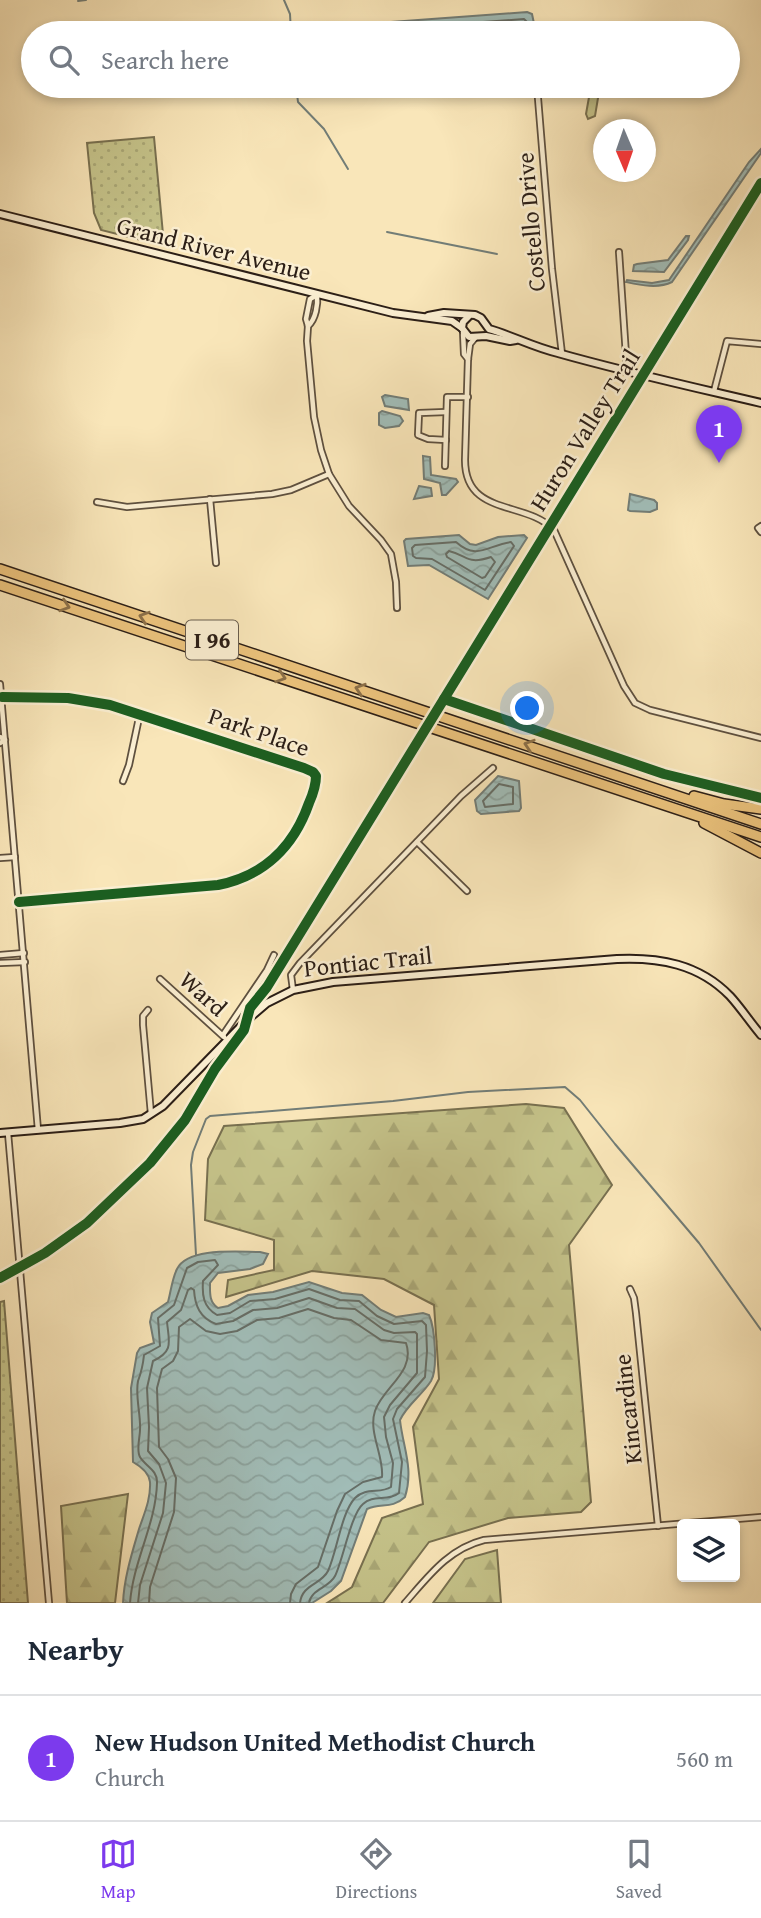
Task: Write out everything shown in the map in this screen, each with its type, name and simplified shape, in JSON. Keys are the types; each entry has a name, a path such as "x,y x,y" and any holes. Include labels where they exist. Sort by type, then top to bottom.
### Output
{"highway":[{"name":"I 96","path":"0,569 761,824"},
{"name":"I 96","path":"0,585 761,837"},
{"path":"623,777 724,803 761,809"},
{"path":"621,790 719,830 761,853"}],"main road":[{"name":"Grand River Avenue","path":"0,215 393,313 452,321 462,330"},
{"name":"Grand River Avenue","path":"419,317 444,313 468,317"},
{"path":"516,340 513,336 489,329 478,316 468,317 463,321 462,330 469,337 516,340 562,355 761,403"},
{"path":"478,337 484,331 484,324"},
{"name":"Pontiac Trail","path":"4,1133 134,1122 151,1115 163,1106 225,1038 257,1010 293,990 333,982 617,959 662,960 695,970 713,981 739,1006 761,1035"}],"street":[{"name":"Costello Drive","path":"538,98 562,355"},
{"path":"619,252 627,370"},
{"path":"317,295 318,301 313,320 308,326 307,341 314,417 321,450 330,474 349,506 391,554 397,608"},
{"path":"462,330 464,354 468,359"},
{"path":"478,337 470,344 468,359 465,468 471,486 486,500 543,520 554,530 624,686 635,702 661,713 761,738"},
{"path":"713,391 725,343 729,340 761,344"},
{"path":"445,466 447,397 468,397"},
{"path":"446,412 419,413 418,435 428,439 446,440"},
{"path":"97,502 127,507 291,490 330,474"},
{"path":"210,499 216,563"},
{"path":"761,526 758,528 761,532"},
{"path":"0,684 2,740 24,953 38,1130"},
{"name":"Park Place","path":"2,697 68,698 140,713 313,772 317,780 312,797 290,842 264,867 248,877 233,882 19,902"},
{"path":"122,781 129,765 140,713"},
{"path":"293,990 291,975 300,963 461,796 493,768"},
{"path":"417,842 467,891"},
{"path":"0,858 15,857"},
{"path":"0,955 24,953"},
{"path":"225,1038 274,955"},
{"path":"0,963 24,962"},
{"name":"Ward","path":"160,979 225,1038"},
{"path":"148,1010 143,1016 143,1025 151,1115"},
{"path":"4,1133 49,1603"},
{"name":"Kincardine","path":"630,1289 635,1306 658,1526"},
{"path":"405,1603 448,1556 474,1542 495,1538 761,1517"}],"green space":[{"path":"589,98 598,98 595,116 588,119 586,114"},
{"path":"154,137 163,234 153,243 101,230 94,213 87,143"},
{"path":"526,1104 564,1108 612,1185 569,1245 591,1502 581,1512 508,1518 429,1542 383,1603 327,1603 352,1587 382,1518 423,1504 413,1427 439,1379 434,1305 384,1279 312,1271 226,1297 228,1280 274,1270 274,1240 205,1220 208,1159 224,1126"},
{"path":"4,1301 28,1603 0,1603 0,1302"},
{"path":"128,1494 115,1603 67,1603 61,1506"},
{"path":"497,1550 501,1603 433,1603 465,1559"}],"water":[{"path":"527,12 532,14 533,21 405,21"},
{"path":"761,149 761,153 672,282 655,286 626,282 652,283 669,280 749,162"},
{"path":"686,236 689,236 688,240 664,272 633,271 634,265 637,264 668,260"},
{"path":"385,395 408,399 409,410 385,406 382,397"},
{"path":"382,411 400,416 403,421 399,426 385,428 379,425 379,413"},
{"path":"423,456 430,457 431,475 456,479 458,482 446,495 442,495 440,483 424,479"},
{"path":"419,486 431,488 432,496 414,499"},
{"path":"630,494 654,500 657,509 650,512 628,510"},
{"path":"459,535 470,544 476,545 498,537 524,535 527,538 488,599 429,565 408,566 404,541 406,539"},
{"path":"498,776 519,781 521,808 519,811 481,814 477,811 475,800"},
{"path":"214,1252 268,1254 263,1264 250,1269 218,1273 210,1283 210,1294 215,1306 228,1306 248,1295 273,1292 309,1282 342,1293 362,1295 381,1310 396,1317 423,1313 429,1315 435,1348 433,1375 400,1420 408,1467 405,1497 391,1505 367,1509 341,1581 312,1603 123,1603 129,1566 150,1488 148,1476 133,1462 131,1388 137,1353 140,1348 154,1343 150,1322 152,1313 168,1302 175,1273 183,1262"}],"waterway":[{"path":"78,1 86,0"},
{"path":"284,0 290,21"},
{"path":"298,98 298,102 324,129 348,169"},
{"path":"387,232 497,254"},
{"path":"196,1255 191,1165 193,1152 206,1119 210,1116 468,1092 565,1087 580,1100 699,1243 761,1330"}],"cycle path":[{"name":"Huron Valley Trail","path":"0,1278 45,1253 87,1223 150,1163 185,1120 215,1069 244,1030 250,1008 267,987 761,183"},
{"path":"2,697 68,698 110,705 304,768 316,776 315,787 303,818 286,845 263,866 235,881 218,885 19,902"},
{"path":"444,699 664,774 761,798"}],"place":[{"name":"New Hudson United Methodist Church","path":"719,463"}]}
